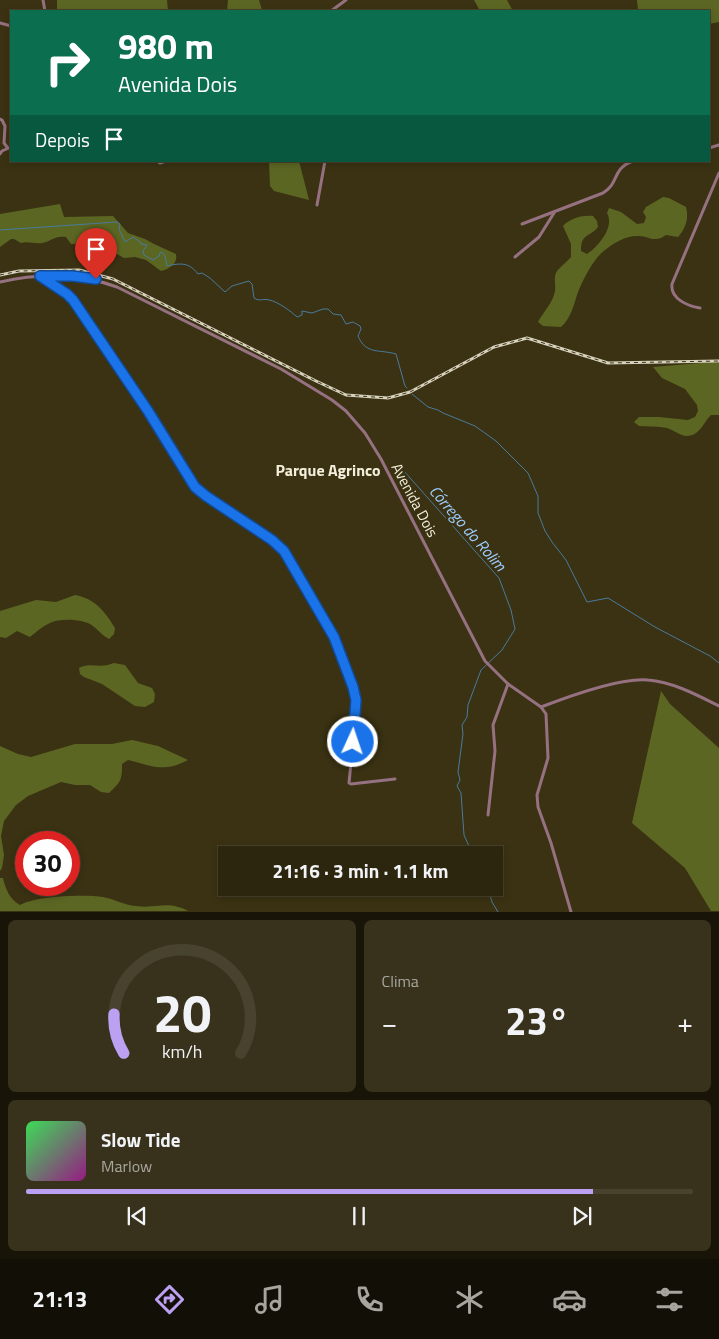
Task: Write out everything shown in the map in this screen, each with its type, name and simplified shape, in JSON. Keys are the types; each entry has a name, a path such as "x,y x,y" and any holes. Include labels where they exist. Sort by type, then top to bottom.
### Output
{"street":[{"path":"44,0 44,9"},
{"path":"332,10 346,0"},
{"path":"0,120 2,120 5,126 4,142 9,147 0,154"},
{"path":"317,205 325,162"},
{"path":"522,224 609,190 621,167 631,162"},
{"path":"700,308 682,302 674,295 672,284 719,173"},
{"path":"515,257 539,237 554,213"},
{"path":"40,276 73,300 148,411 195,487 272,540 284,551 330,629 355,694 349,783 395,779"},
{"name":"Avenida Dois","path":"0,282 40,276 86,277 117,287 281,369 332,400 346,411 365,433 381,459 486,662 508,684 541,706"},
{"path":"571,912 554,850 538,807 537,795 548,758 546,718 541,706 636,680 659,682 672,686 719,706"},
{"path":"488,816 495,751 494,725 508,684"}],"green space":[{"path":"57,0 167,0 168,10 57,10"},
{"path":"228,0 259,0 262,10 227,10"},
{"path":"474,0 507,0 512,10 479,10"},
{"path":"637,0 719,0 719,22 710,24 710,10 638,10"},
{"path":"269,162 299,162 309,200 274,191 270,186"},
{"path":"663,197 686,207 686,223 678,237 666,235 662,238 654,239 633,236 616,242 608,247 593,264 580,287 570,315 561,327 543,326 538,322 554,295 556,273 571,257 571,244 563,226 577,218 593,216 597,221 598,227 584,238 581,245 581,251 587,254 596,247 607,230 609,218 607,213 609,208 621,212 637,224 644,223 646,217 643,212 646,207"},
{"path":"60,204 64,217 113,216 128,233 176,254 176,261 170,267 161,271 146,260 135,257 124,258 108,249 94,245 88,235 85,234 75,244 71,244 66,237 39,243 21,243 11,239 0,247 0,214"},
{"path":"719,363 719,415 711,415 696,433 684,436 667,428 639,426 634,422 639,417 688,420 695,417 698,411 697,405 685,389 662,378 653,367"},
{"path":"75,595 94,602 107,616 115,628 114,634 109,639 90,624 70,620 59,620 50,623 30,637 17,631 6,638 0,637 0,611 36,600 56,602"},
{"path":"114,663 125,665 138,683 152,688 155,694 154,702 145,707 135,706 102,684 80,674 79,668 83,666 109,665"},
{"path":"661,691 670,704 719,748 719,911 711,911 685,868 632,823"},
{"path":"132,740 158,746 188,760 172,766 158,767 128,760 122,764 121,777 109,793 101,792 90,785 75,785 61,782 28,796 16,805 4,821 1,836 4,855 0,871 0,746 18,754 31,757 75,744 112,744"},
{"path":"0,878 3,878 11,897 20,905 60,896 84,896 103,897 136,906 168,905 188,911 0,911"}],"waterway":[{"path":"0,230 117,222 120,224 119,229 125,242 133,237 141,244 147,245 143,251 144,255 153,260 162,252 167,266 188,265 198,274 202,273 210,278 225,292 232,286 249,281 252,284 254,298 276,302 297,317 302,315 302,311 312,313 323,309 328,309 333,314 341,315 346,324 353,322 360,326 361,329 358,336 361,342 369,349 396,354 407,388"},
{"path":"412,394 428,407 475,426 496,441 528,473 538,496 538,513 545,531 566,560 587,602 608,598 719,663"},
{"name":"Córrego do Rolim","path":"403,470 499,578 511,610 515,629 502,650 481,670 468,705 467,717 462,725 463,734 458,772 460,780 457,786 461,793 464,835 469,846"},
{"name":"Córrego do Rolim","path":"490,896 498,912"}],"railway":[{"path":"0,275 19,271 79,270 113,279 346,395 388,398 410,392 494,347 527,338 608,363 719,361"}],"district":[{"name":"Parque Agrinco","path":"328,470"}],"route":[{"path":"96,279 72,276 40,276 73,300 148,411 195,487 272,540 284,551 334,637 353,687 356,700 353,742"}]}
